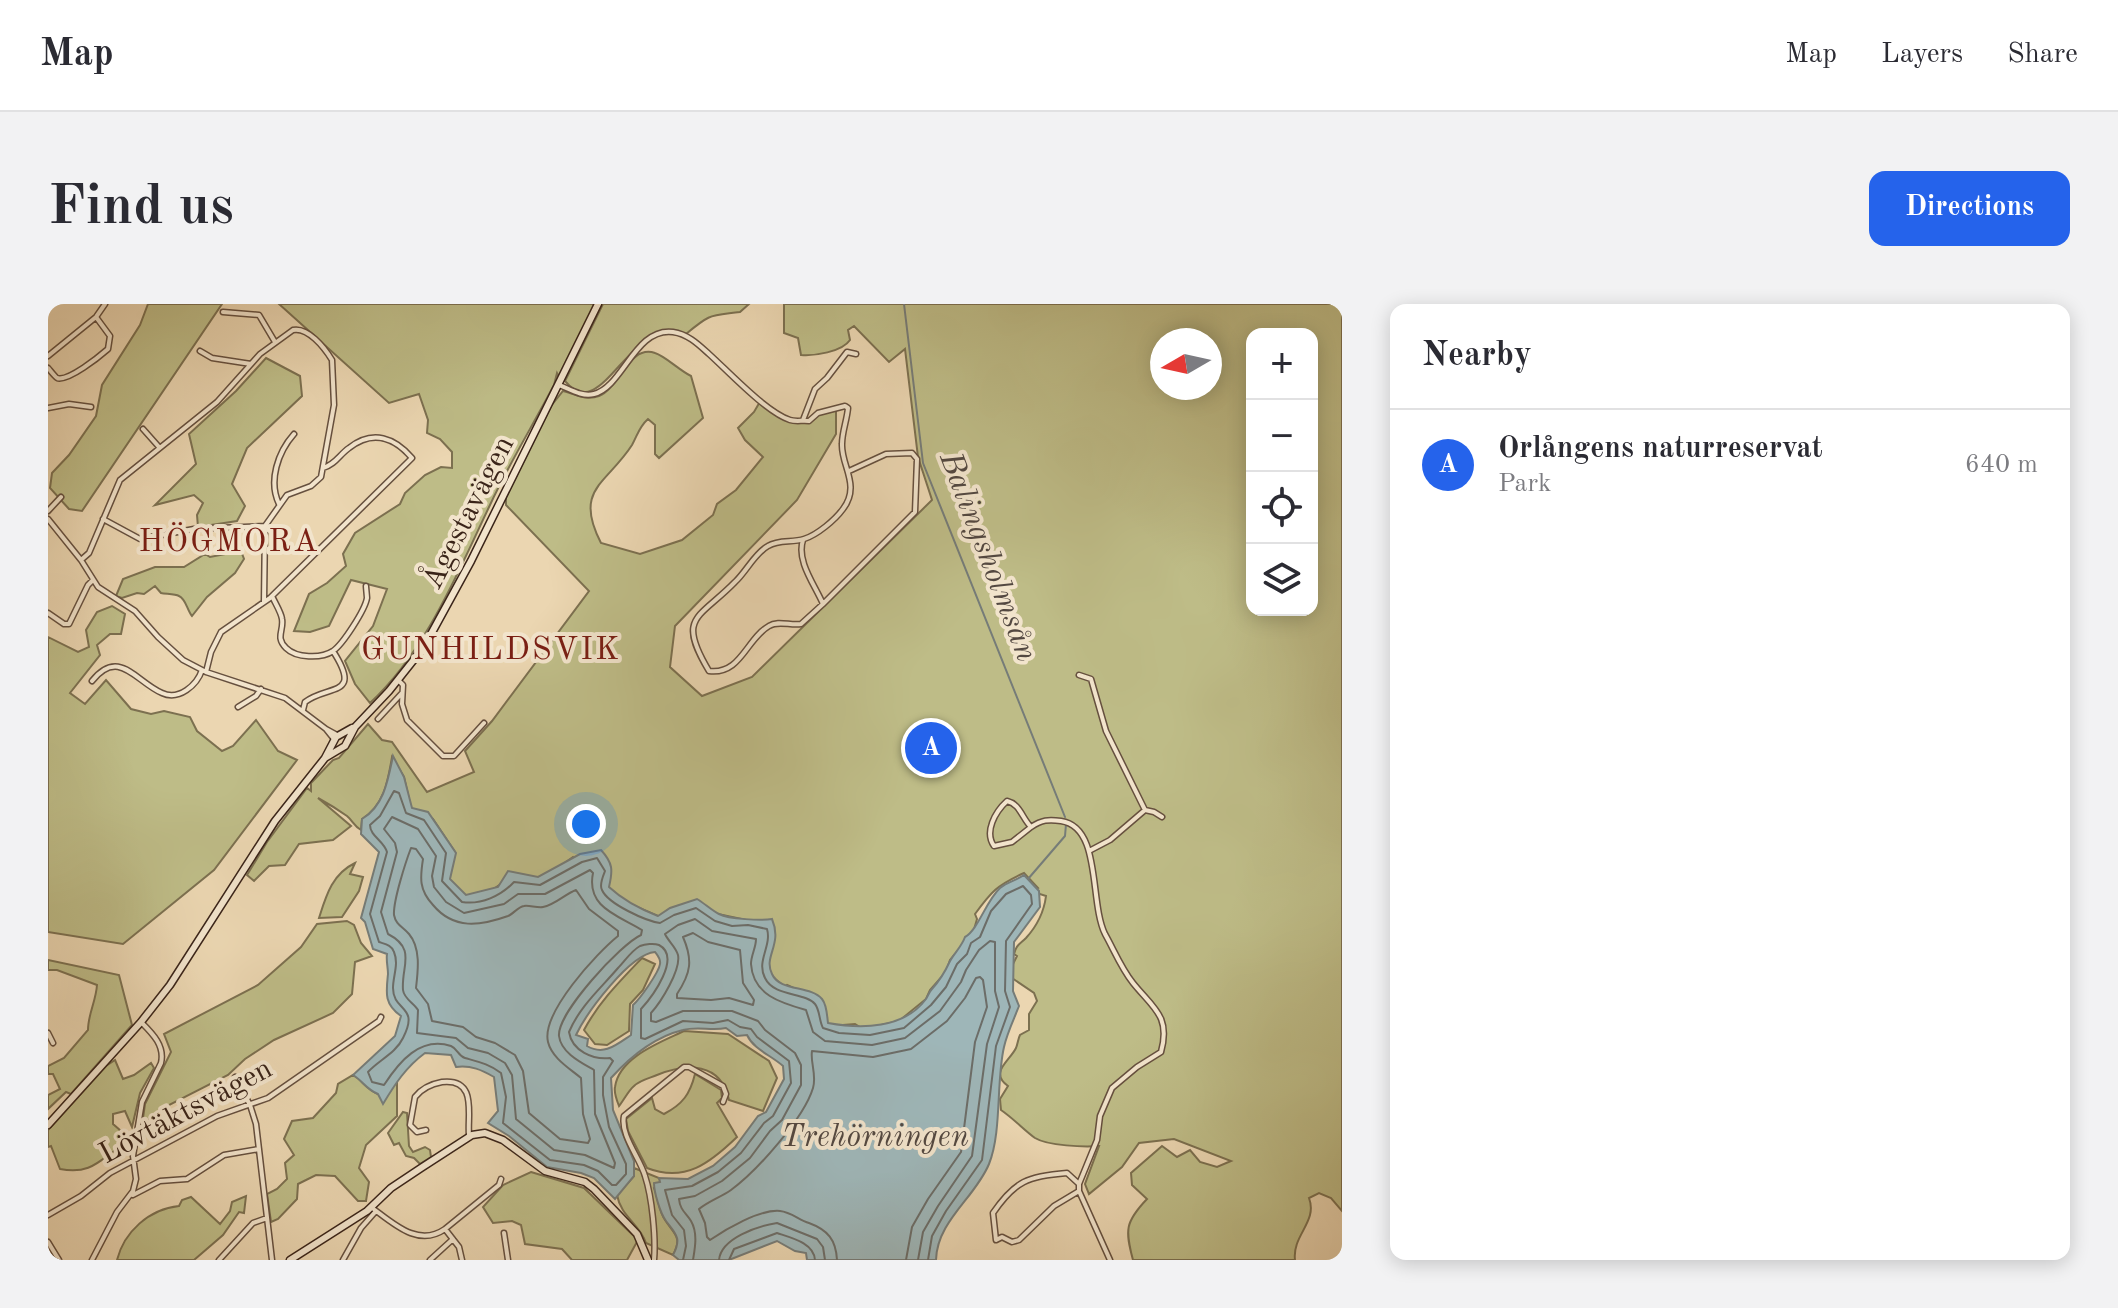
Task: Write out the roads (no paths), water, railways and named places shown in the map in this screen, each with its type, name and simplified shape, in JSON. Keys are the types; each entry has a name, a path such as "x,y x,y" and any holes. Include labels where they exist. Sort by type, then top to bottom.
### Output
{"main road":[{"name":"Ågestavägen","path":"48,1125 141,1022 204,935 275,821 339,740 398,680 424,647 471,561 598,304"},
{"path":"290,1260 374,1209 391,1188 479,1134 495,1135 545,1171 585,1182 637,1234 650,1260"}],"street":[{"path":"48,356 96,317 105,304"},
{"path":"223,312 259,315 275,342"},
{"path":"48,368 61,378 83,368 108,349 110,336 96,317"},
{"path":"81,560 89,553 120,480 217,402 275,342 300,329 328,353 333,367 334,405 321,477 317,482 287,495 265,526 264,602"},
{"path":"558,385 578,394 599,392 642,345 660,334 674,332 698,344 772,410 790,420 809,421 825,410 848,408 841,448 850,483 844,508 803,540 769,545 734,584 703,610 692,628 697,650 709,671 732,667 769,625 801,624 915,512 917,459 912,453 886,454 849,471"},
{"path":"200,351 212,358 251,364"},
{"path":"803,420 815,389 847,352 856,354"},
{"path":"48,408 76,403 91,407"},
{"path":"143,429 159,447"},
{"path":"279,504 274,490 276,469 280,452 294,434"},
{"path":"92,681 101,670 112,666 139,676 161,693 175,694 194,684 204,671 221,632 272,596 412,460 409,453 390,439 380,436 349,447 331,466 323,468"},
{"path":"48,511 61,497"},
{"path":"48,519 103,592 135,611 183,660 204,671 285,698 339,740"},
{"path":"103,519 140,539 194,529 265,526"},
{"path":"803,540 799,550 802,561 823,604"},
{"path":"48,613 69,624 93,580"},
{"path":"272,596 282,619 279,637 287,649 306,656 333,651 361,613 367,599 366,586"},
{"path":"303,710 310,697 335,691 343,682 344,672 333,651"},
{"path":"1079,675 1086,675 1094,685 1106,731 1145,810"},
{"path":"398,680 403,685 402,704 407,720 443,756 454,756 484,723"},
{"path":"238,707 256,696 261,689"},
{"path":"378,719 403,691"},
{"path":"1031,827 1019,808 1007,801 989,827 990,842 994,846 1012,842 1031,827 1049,819 1073,823 1082,831 1089,851 1101,926 1124,970 1156,1007 1164,1024 1161,1052 1112,1088 1100,1116 1097,1140 1079,1184 1079,1191 1110,1260"},
{"path":"1089,851 1110,840 1145,810 1162,817"},
{"name":"Lövtäktsvägen","path":"48,1215 81,1196 110,1173 217,1116 268,1098 381,1017"},
{"path":"92,1260 117,1212 131,1195 136,1179 134,1162 142,1102 163,1057 154,1036 141,1022"},
{"path":"48,1033 53,1043"},
{"path":"650,1260 646,1177 622,1121 624,1116 684,1067 723,1086 726,1094 723,1102"},
{"path":"235,1077 250,1105 259,1149 272,1260"},
{"path":"426,1130 417,1132 410,1125 415,1097 428,1086 453,1082 462,1087 469,1101 470,1138"},
{"path":"131,1195 163,1181 187,1179 224,1155 259,1149"},
{"path":"1079,1184 1067,1173 1038,1177 1015,1187 993,1213 996,1240 1006,1237 1015,1243 1054,1206 1079,1191"},
{"path":"343,1260 374,1209 414,1235 430,1237 445,1229 499,1185 501,1179"},
{"path":"219,1260 253,1223 267,1218"},
{"path":"445,1229 460,1248 462,1260"},
{"path":"504,1233 508,1260"},
{"path":"430,1260 453,1239"},
{"path":"48,1242 59,1260"}],"water":[{"name":"Trehörningen","path":"393,756 404,777 412,808 428,812 456,853 450,879 466,895 498,887 508,871 538,877 580,854 601,850 611,867 609,887 632,904 658,916 670,908 697,899 724,916 772,919 775,936 770,961 772,974 782,984 822,999 828,1023 854,1026 881,1024 917,1009 942,977 995,894 1024,875 1039,891 1040,907 1014,942 1013,991 1019,1006 1004,1047 993,1151 983,1176 943,1233 936,1260 807,1260 806,1253 777,1241 729,1260 679,1260 673,1255 677,1236 662,1213 654,1183 660,1182 659,1178 688,1179 713,1166 735,1147 758,1116 766,1112 784,1079 783,1066 758,1048 747,1035 737,1036 726,1028 688,1029 672,1033 634,1055 611,1078 613,1110 634,1161 634,1176 615,1199 594,1178 547,1167 488,1123 498,1111 494,1077 476,1069 456,1067 451,1055 425,1053 401,1076 383,1104 378,1094 353,1075 395,1036 401,1016 387,998 387,954 373,949 361,918 379,852 361,834 362,819 380,800","holes":["655,952 660,961 659,968 633,1005 631,1035 604,1050 587,1046 588,1039 576,1035 599,999 622,973 645,955"]}],"waterway":[{"name":"Balingsholmsån","path":"904,304 923,463 1065,817"},
{"name":"Balingsholmsån","path":"1028,879 1065,836 1066,824"}],"place":[{"name":"Orlångens naturreservat","path":"931,748"}],"district":[{"name":"HÖGMORA","path":"229,543"},
{"name":"GUNHILDSVIK","path":"491,651"}]}
